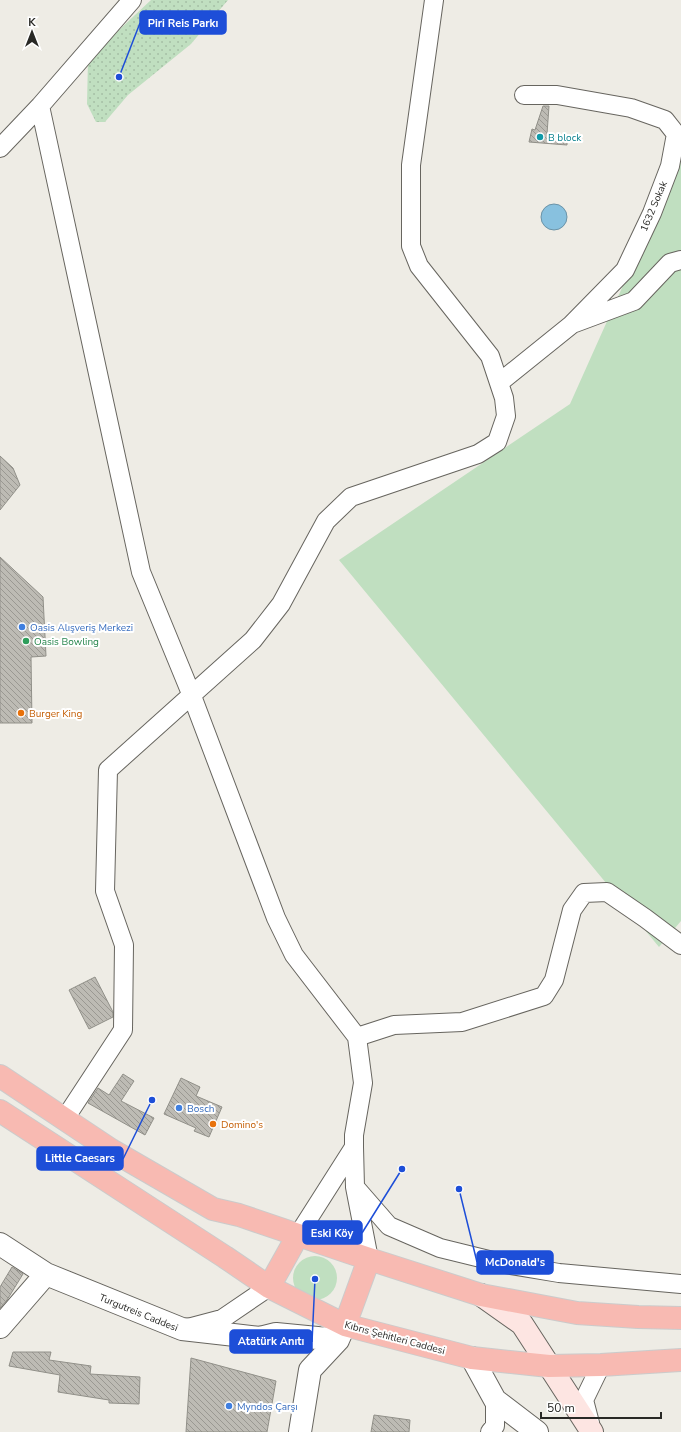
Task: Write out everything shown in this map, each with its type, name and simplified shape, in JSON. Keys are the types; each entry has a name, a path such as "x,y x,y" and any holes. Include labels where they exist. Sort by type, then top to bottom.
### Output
{"highway":[{"path":"0,1076 111,1150 213,1209 239,1215 481,1295 577,1313 681,1318"},
{"name":"Kıbrıs Şehitleri Caddesi","path":"0,1111 342,1333 472,1358 549,1366 601,1365 681,1360"},
{"path":"269,1287 298,1235"},
{"path":"342,1333 369,1259"}],"main road":[{"path":"481,1295 522,1324 592,1432"}],"street":[{"path":"0,148 40,106 132,0"},
{"path":"64,1120 123,1030 124,945 105,891 108,770 253,640 281,604 326,521 351,497 438,466 478,454 497,442 506,416 504,398 490,356 419,266 411,246 411,164 434,0"},
{"name":"1632 Sokak","path":"499,383 571,325 625,270 652,213 670,166 676,134 666,120 631,108 557,95 524,95"},
{"path":"40,106 142,572 192,696 276,918 294,955 357,1037 363,1083 354,1147 355,1187 369,1259"},
{"path":"571,325 634,301 670,263 681,260"},
{"path":"357,1037 394,1025 462,1022 544,996 554,980 572,910 584,893 607,892 681,945"},
{"path":"298,1235 354,1147"},
{"path":"355,1187 389,1226 440,1248 506,1264 559,1273 681,1284"},
{"name":"Turgutreis Caddesi","path":"0,1244 46,1274 182,1330 260,1338 276,1334 342,1333"},
{"path":"0,1327 46,1274"},
{"path":"182,1330 222,1319 269,1287"},
{"path":"300,1432 310,1370 342,1333"},
{"path":"472,1358 496,1400 537,1432"},
{"path":"592,1432 584,1400 601,1365"},
{"path":"490,1432 495,1426 496,1400"}],"green space":[{"path":"151,0 228,0 191,44 128,95 105,122 96,122 87,104 88,59"},
{"path":"681,156 681,921 659,947 339,560 570,404"},
{"path":"315,1256 327,1260 333,1266 337,1278 333,1290 327,1296 315,1300 303,1296 297,1290 293,1278 297,1266 303,1260"}],"water":[{"path":"554,204 563,208 567,217 563,226 554,230 545,226 541,217 545,208"}],"building":[{"path":"543,106 549,106 547,134 567,141 567,145 529,142 532,129 535,130"},
{"path":"0,456 13,468 20,485 0,510"},
{"name":"Oasis Alışveriş Merkezi","path":"0,557 43,597 46,656 31,657 32,723 0,723"},
{"path":"95,977 113,1012 113,1017 89,1029 69,990"},
{"path":"123,1074 134,1081 121,1101 154,1118 145,1135 88,1103 98,1088 109,1095"},
{"path":"181,1078 200,1087 196,1096 222,1107 209,1137 194,1131 196,1128 164,1114"},
{"path":"12,1267 23,1274 7,1300 0,1308 0,1287"},
{"path":"13,1352 51,1352 49,1360 91,1366 90,1374 140,1377 139,1404 109,1403 109,1400 58,1392 60,1375 9,1366"},
{"name":"Myndos Çarşı","path":"191,1358 276,1381 267,1432 186,1432"},
{"path":"374,1415 410,1420 409,1432 371,1432"}],"place":[{"name":"Piri Reis Parkı","path":"119,77"},
{"name":"B block","path":"540,137"},
{"name":"Oasis Alışveriş Merkezi","path":"22,627"},
{"name":"Oasis Bowling","path":"26,641"},
{"name":"Burger King","path":"21,713"},
{"name":"Little Caesars","path":"152,1100"},
{"name":"Bosch","path":"179,1108"},
{"name":"Domino's","path":"213,1124"},
{"name":"Eski Köy","path":"402,1169"},
{"name":"McDonald's","path":"459,1189"},
{"name":"Atatürk Anıtı","path":"315,1279"},
{"name":"Myndos Çarşı","path":"229,1406"}]}
